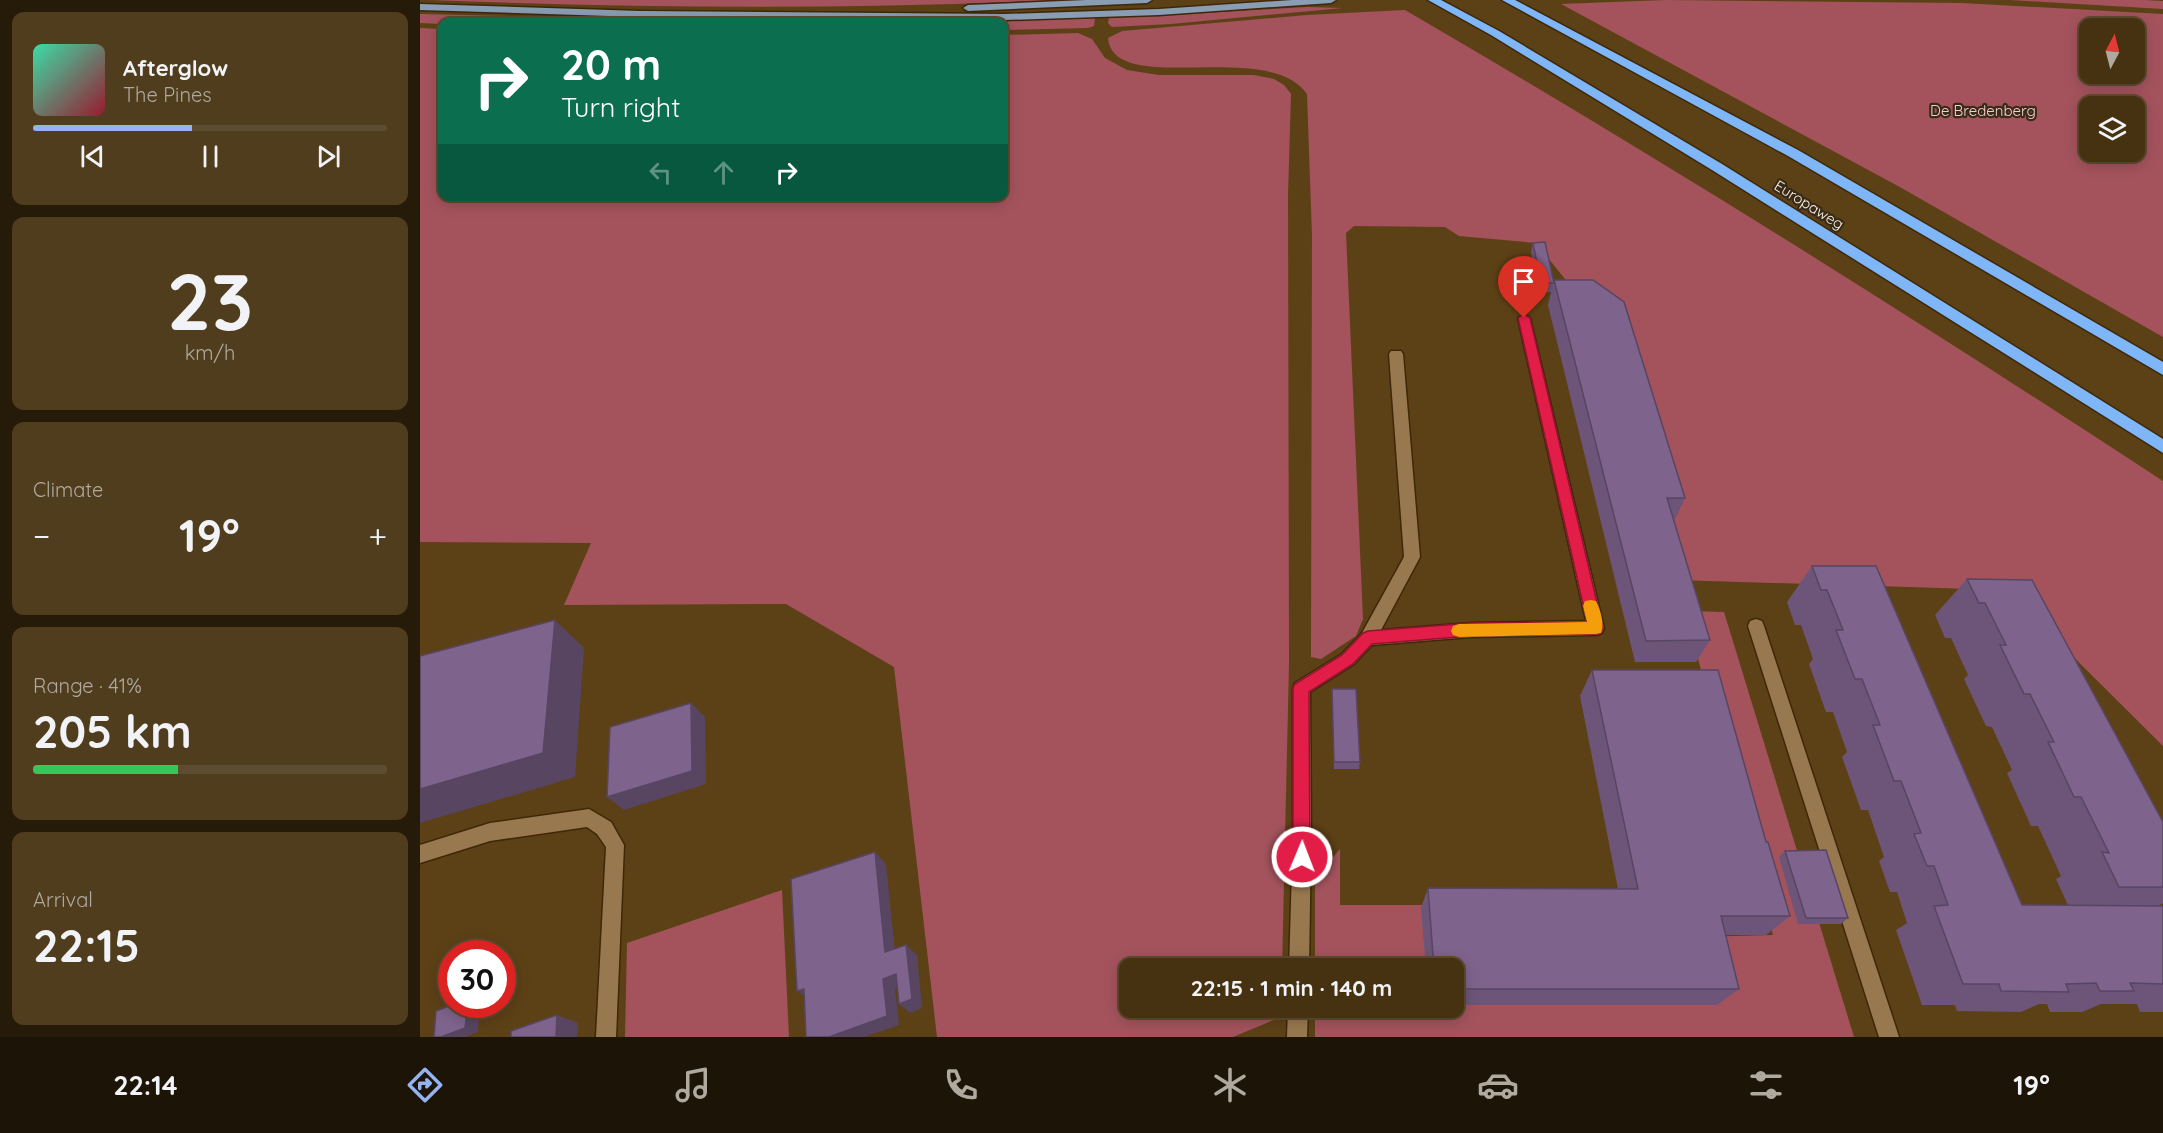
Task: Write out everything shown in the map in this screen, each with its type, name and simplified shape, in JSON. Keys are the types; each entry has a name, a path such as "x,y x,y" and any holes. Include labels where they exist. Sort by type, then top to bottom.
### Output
{"highway":[{"name":"Europaweg","path":"1433,0 1495,33 1717,167 2163,447"},
{"name":"Europaweg","path":"1507,0 1793,153 2163,369"}],"main road":[{"path":"863,14 1147,0"},
{"path":"1321,0 1329,0"},
{"path":"420,7 629,14 863,14 950,17 1070,16 1215,9 1329,0"}],"street":[{"path":"1368,638 1471,630 1596,628 1524,318"},
{"path":"1299,958 1302,834 1301,688 1348,659 1368,638 1412,556 1396,354"},
{"path":"1756,626 1889,1037"},
{"path":"420,854 490,832 589,818 604,828 615,846 606,1037"},
{"path":"1297,1037 1298,1018"}],"green space":[{"path":"430,0 1056,0 743,7"},
{"name":"De Bredenberg","path":"1666,0 1961,3 2163,14 2163,337 1898,186 1561,4"},
{"path":"2010,0 2163,1 2163,9"},
{"path":"1308,7 1343,8 1171,24 1112,27 1108,23 1109,18"},
{"path":"1405,10 1597,124 1787,241 2163,481 2163,746 2006,590 1676,580 1674,521 1618,328 1586,305 1536,243 1459,236 1445,227 1354,226 1346,233 1363,619 1356,636 1321,659 1311,657 1312,235 1307,94 1288,78 1261,70 1136,64 1116,55 1108,38 1122,31 1307,15"},
{"path":"420,14 590,18 438,18 438,24 420,23"},
{"path":"1095,18 1094,26 1008,30 1008,19"},
{"path":"420,28 438,29 438,201 1008,201 1008,35 1078,33 1092,39 1105,58 1127,70 1159,75 1254,75 1274,79 1284,85 1291,94 1288,195 1289,663 1282,958 1119,958 1119,1018 1279,1018 1233,1037 937,1037 894,667 786,604 564,605 591,543 420,542"},
{"path":"1685,611 1724,612 1854,1037 1315,1037 1315,1018 1464,1018 1464,998 1696,937 1773,935"},
{"path":"1340,849 1340,905 1426,905 1431,958 1315,958 1315,878"},
{"path":"782,890 789,1037 625,1037 627,943"}],"building":[{"path":"1545,242 1554,283 1541,283 1533,243"},
{"path":"1554,280 1593,280 1624,302 1685,498 1667,498 1710,640 1646,641"},
{"path":"1812,566 1876,566 2022,905 2163,906 2163,984 2130,983 2134,991 2100,991 2096,983 2066,984 2069,992 2001,991 1999,984 1963,984 1934,906 1948,905 1934,866 1927,866 1914,834 1921,833 1901,781 1894,781 1873,725 1880,725 1862,679 1855,679 1836,630 1843,630 1827,590 1821,590"},
{"path":"1967,579 2032,580 2163,822 2163,887 2119,887 2102,852 2109,853 2081,797 2074,797 2048,742 2054,742 2030,694 2024,694 2000,645 2006,645 1985,603 1979,603"},
{"path":"555,620 543,753 420,789 420,656"},
{"path":"1592,670 1718,670 1766,842 1768,842 1790,916 1721,916 1739,989 1464,989 1464,958 1433,958 1428,888 1638,889"},
{"path":"1332,689 1356,689 1360,762 1334,762"},
{"path":"691,703 692,771 607,797 610,727"},
{"path":"1826,850 1848,918 1806,918 1785,851"},
{"path":"875,852 885,952 906,945 912,999 899,1004 896,974 883,979 887,1016 829,1037 806,1037 804,989 797,991 791,879"},
{"path":"438,1010 438,1018 466,1018 465,1028 441,1037 434,1037 436,1011"},
{"path":"557,1015 556,1037 511,1037 511,1031"}],"slow traffic":[{"path":"1459,631 1596,628 1591,606"}],"route":[{"path":"1302,857 1301,688 1348,659 1368,638 1471,630 1596,628 1524,318"}]}
